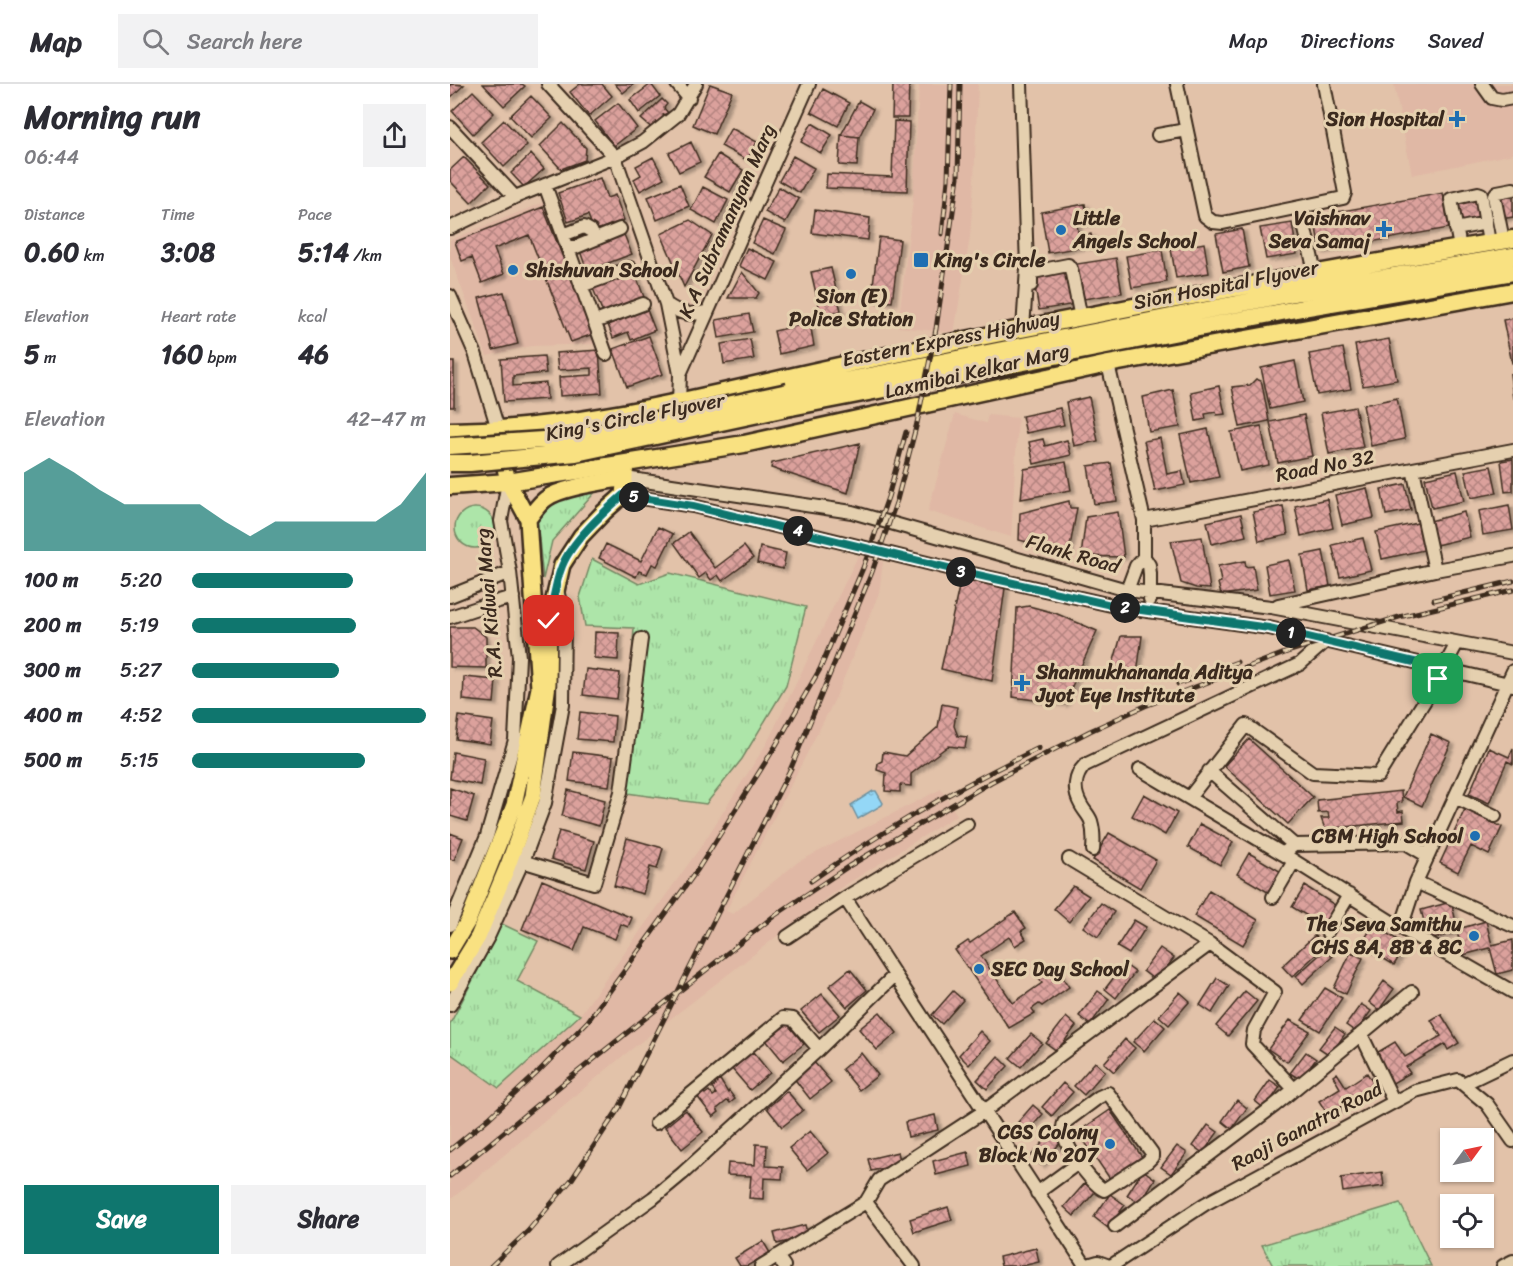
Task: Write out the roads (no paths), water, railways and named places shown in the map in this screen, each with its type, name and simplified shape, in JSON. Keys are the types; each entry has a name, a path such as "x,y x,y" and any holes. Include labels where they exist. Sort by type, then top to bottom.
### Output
{"highway":[{"name":"Laxmibai Kelkar Marg","path":"450,431 572,422 679,402 870,359 1026,328 1315,272 1502,241"},
{"name":"Sion Hospital Flyover","path":"1125,334 1299,292 1513,256"},
{"name":"Sion Hospital Flyover","path":"1125,334 1302,308 1513,272"},
{"name":"Laxmibai Kelkar Marg","path":"450,486 626,471 1104,364 1513,291"},
{"path":"1085,317 1125,334 1104,364"},
{"name":"Eastern Express Highway","path":"789,400 1125,334"},
{"path":"824,393 870,359"},
{"path":"824,393 883,414"},
{"name":"King's Circle Flyover","path":"450,447 573,438 789,400"},
{"name":"King's Circle Flyover","path":"450,463 470,464 576,453 789,400"}],"main road":[{"path":"450,951 468,921 514,805 539,688 528,519 508,482 498,429"},
{"path":"450,983 478,937 508,866 533,796 548,684 549,621 562,565 581,536 623,495 626,471 559,491 548,497 528,519"}],"street":[{"path":"548,84 615,157 666,304 680,374 679,402"},
{"path":"676,84 689,98"},
{"path":"450,228 515,197 615,157 643,142 678,114 696,84"},
{"name":"K A Subramanyam Marg","path":"680,374 809,84"},
{"path":"1021,84 1027,268 1026,328"},
{"path":"1177,84 1205,216 1213,222 1223,223 1337,201 1346,193 1324,84"},
{"path":"1482,84 1492,98 1502,100 1513,98"},
{"path":"450,127 515,197"},
{"path":"1158,135 1186,130"},
{"path":"545,185 606,354"},
{"path":"1502,241 1495,194 1513,189"},
{"path":"1460,248 1450,201 1452,197 1480,193 1486,223 1502,241"},
{"path":"1300,208 1315,272"},
{"path":"1499,222 1513,219"},
{"path":"1456,229 1486,223"},
{"path":"563,235 584,227 591,231 595,239"},
{"path":"569,250 620,229"},
{"path":"1026,328 1032,274 1068,265 1085,317"},
{"path":"581,286 630,268"},
{"path":"450,296 475,353 498,429"},
{"path":"595,322 644,304"},
{"path":"666,304 682,313 694,315 708,311"},
{"path":"1104,364 1144,520 1144,557 1150,574 1150,611"},
{"name":"Road No 32","path":"1144,520 1513,450"},
{"path":"1413,469 1435,570"},
{"name":"Flank Road","path":"626,471 852,512 1127,590 1271,607 1513,653"},
{"name":"R.A. Kidwai Marg","path":"450,925 487,836 516,740 519,657 510,572 501,520 508,482"},
{"path":"623,495 693,506 1120,607 1269,628 1510,685"},
{"path":"1271,607 1435,570 1513,556"},
{"path":"1120,607 1136,566 1144,557"},
{"path":"450,596 510,572"},
{"path":"450,1005 489,935 522,861 544,803 563,705 564,619 556,589"},
{"path":"450,617 513,597"},
{"path":"522,861 594,883 621,792 640,639"},
{"path":"1093,850 1094,835 1090,818 1081,804 1075,779 1085,765 1300,664 1326,641"},
{"path":"1189,798 1245,725 1313,773 1378,776 1444,669 1457,643"},
{"path":"1401,928 1416,882 1510,685 1513,671"},
{"path":"1140,769 1288,857 1401,928 1513,992"},
{"path":"1209,771 1294,845 1406,843 1428,856"},
{"path":"1455,797 1495,816"},
{"path":"787,937 845,897 968,824"},
{"path":"1273,897 1294,845"},
{"path":"1070,859 1210,944 1275,992 1254,1030 1252,1044 1294,1089"},
{"path":"1416,882 1513,926"},
{"path":"1327,932 1349,895"},
{"path":"845,897 1084,1266 1098,1262 1110,1266"},
{"path":"761,1266 780,1261 866,1202 879,1180 983,1112 1210,944"},
{"path":"558,1266 653,1198 683,1173 896,975"},
{"path":"1114,1226 1294,1089 1412,992"},
{"path":"656,1123 783,1018 793,1019 819,1049"},
{"path":"1361,1034 1394,1102"},
{"path":"1513,1060 1463,1084 1487,1104 1513,1141"},
{"name":"Raoji Ganatra Road","path":"1110,1266 1205,1204 1414,1090 1458,1080 1463,1084"},
{"path":"1108,1093 1150,1149 1152,1157 1104,1190 1097,1186 1078,1162 1065,1139 1062,1127 1099,1097 1108,1093"},
{"path":"1036,1192 1078,1162"},
{"path":"866,1202 914,1266"},
{"path":"1503,1266 1513,1261"}],"water":[{"path":"876,791 882,805 858,819 851,805"}],"railway":[{"path":"942,234 948,180 951,84"},
{"path":"491,1266 528,1231 572,1179 619,1108 791,768 872,572 897,500 917,423 936,329 958,177 960,84"},
{"path":"450,1150 489,1118 588,1021 698,869 775,747 820,669 863,568 888,497 906,432"},
{"path":"1434,600 1513,581"},
{"path":"450,1176 774,916 849,866 991,782 1090,731 1145,706 1290,651 1399,617 1513,590"},
{"path":"1178,684 1237,662"},
{"path":"811,881 922,810 1039,748"}],"place":[{"name":"Sion Hospital","path":"1457,119"},
{"name":"Vaishnav Seva Samaj","path":"1384,229"},
{"name":"Little Angels School","path":"1061,230"},
{"name":"King's Circle","path":"921,260"},
{"name":"Shishuvan School","path":"513,270"},
{"name":"Sion (E) Police Station","path":"851,274"},
{"name":"Shanmukhananda Aditya Jyot Eye Institute","path":"1022,683"},
{"name":"CBM High School","path":"1475,836"},
{"name":"The Seva Samithu CHS 8A, 8B & 8C","path":"1474,936"},
{"name":"SEC Day School","path":"979,969"},
{"name":"CGS Colony Block No 207","path":"1110,1144"}]}
